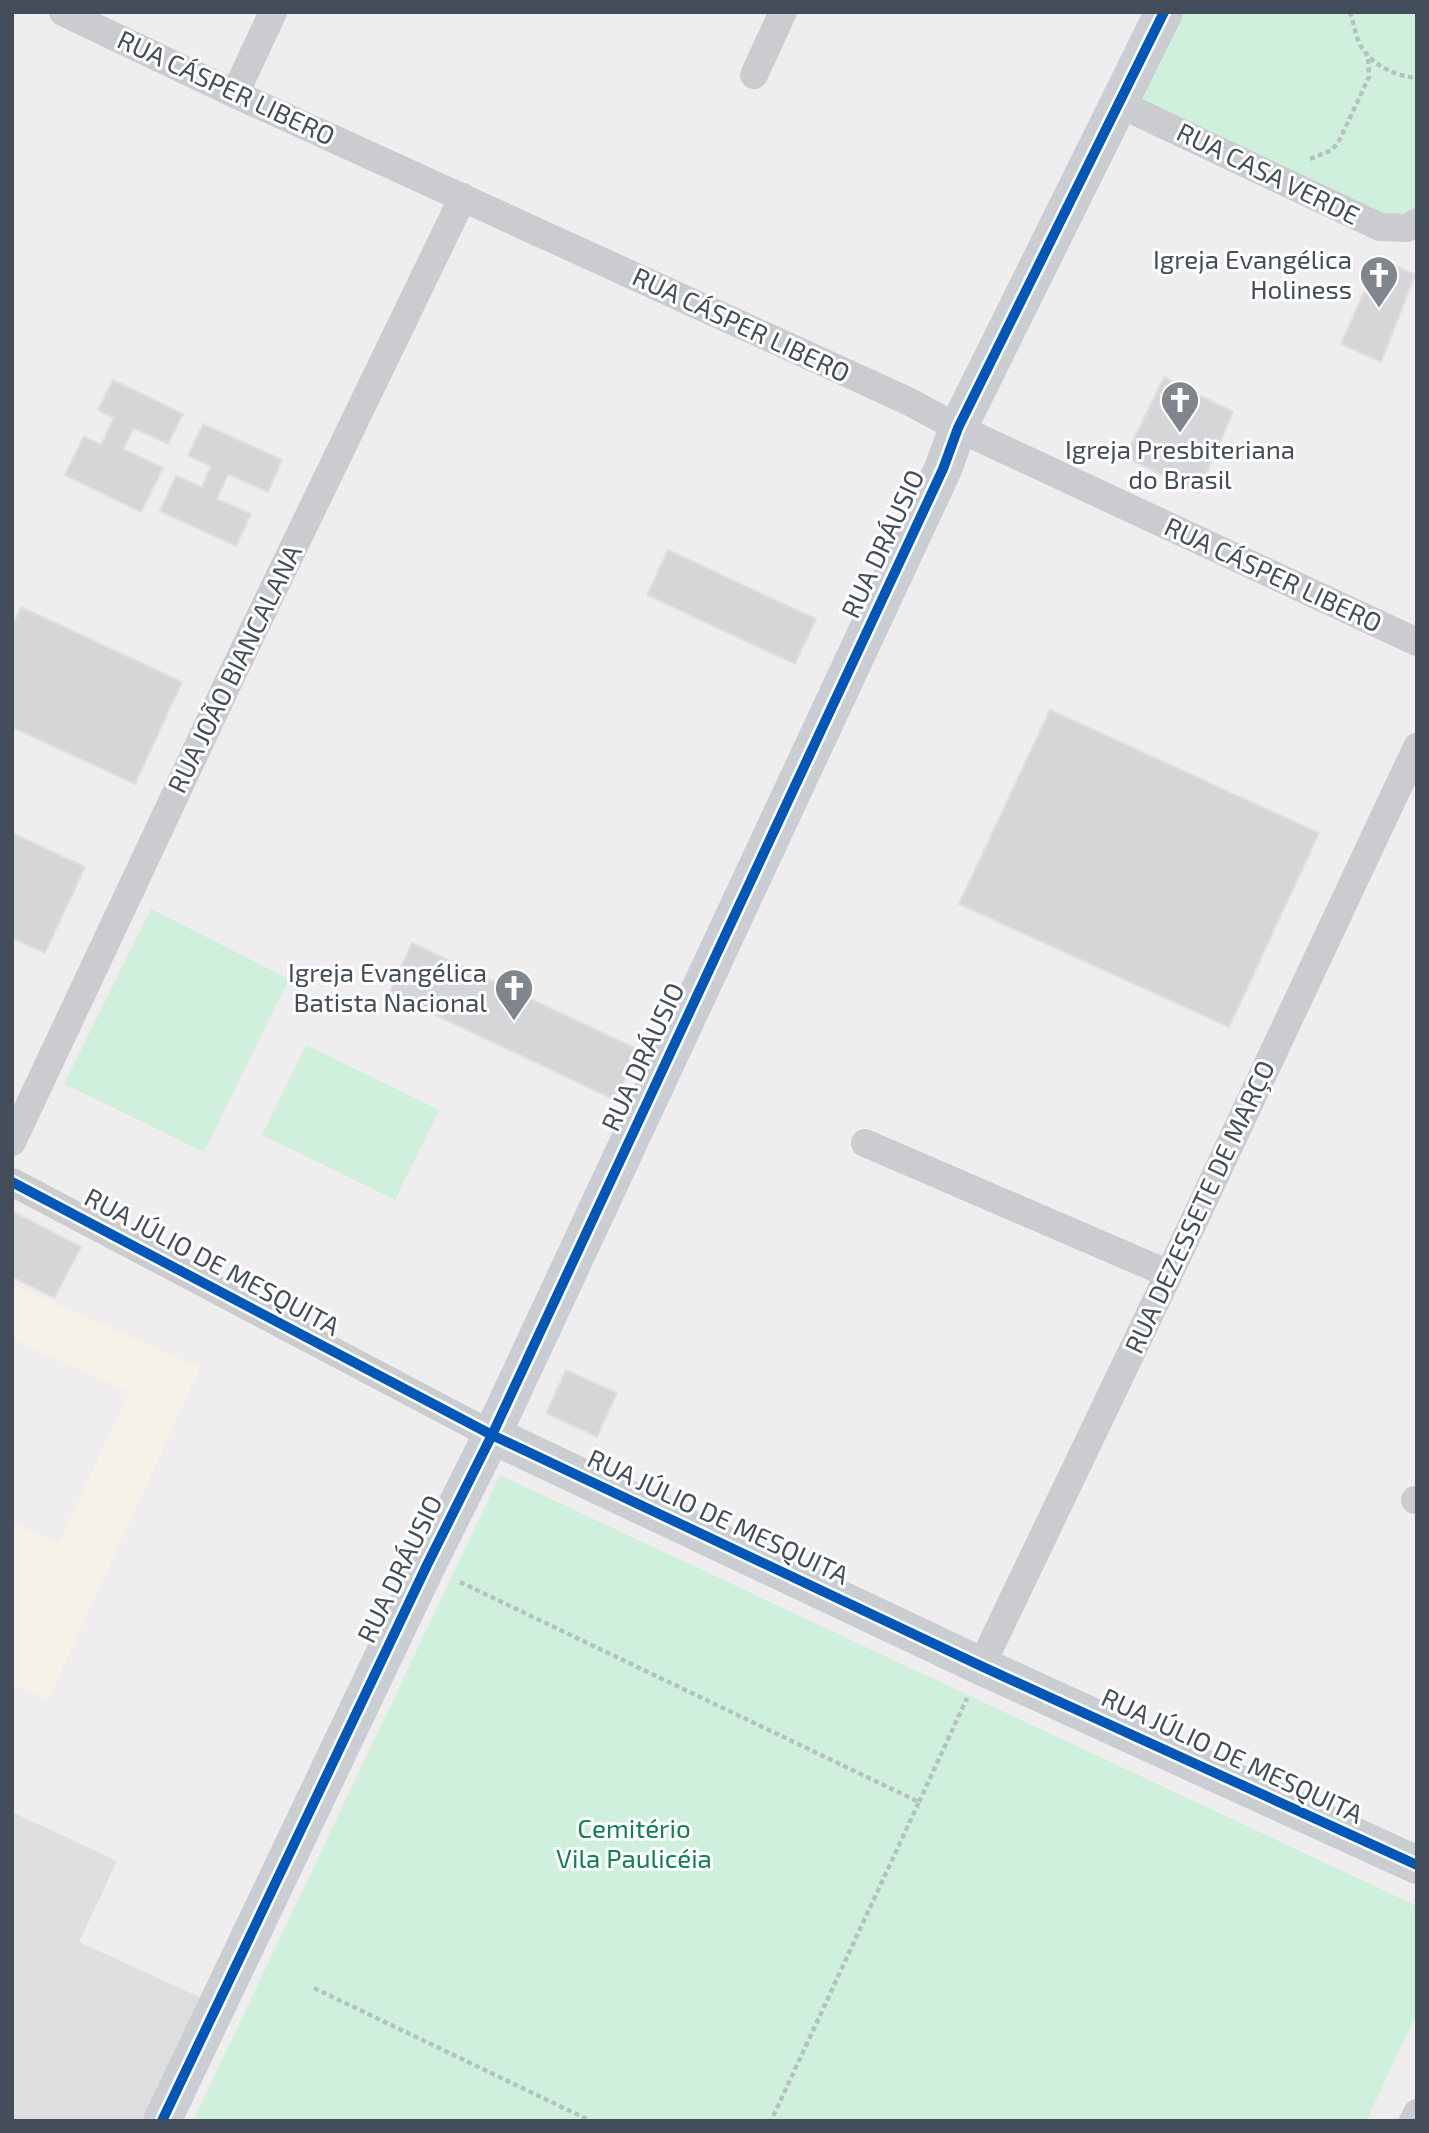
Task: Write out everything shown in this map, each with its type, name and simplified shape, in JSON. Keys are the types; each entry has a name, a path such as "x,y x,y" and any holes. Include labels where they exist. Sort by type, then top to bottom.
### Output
{"street":[{"name":"RUA CÁSPER LIBERO","path":"63,12 910,402 958,428 1417,642"},
{"path":"235,93 273,12"},
{"path":"754,75 783,12"},
{"name":"RUA DRÁUSIO","path":"162,2121 426,1565 492,1435 943,469 958,428 1164,12"},
{"name":"RUA CASA VERDE","path":"1120,104 1380,227 1407,228 1417,222"},
{"name":"RUA JOÃO BIANCALANA","path":"12,1142 226,687 463,197"},
{"name":"RUA DEZESSETE DE MARÇO","path":"981,1666 1417,747"},
{"path":"865,1143 1169,1274"},
{"name":"RUA JÚLIO DE MESQUITA","path":"12,1182 492,1435 981,1666 1417,1866"},
{"path":"1413,2121 1417,2113"}],"path":[{"path":"1350,12 1359,42 1368,55 1385,69 1402,77 1417,78"},
{"path":"1272,175 1332,150 1359,103 1369,77 1368,55"},
{"path":"426,1565 919,1802"},
{"path":"771,2121 981,1666"},
{"path":"314,1988 591,2121"}],"shaded area":[{"path":"12,1284 200,1368 48,1700 12,1684 12,1522 59,1543 129,1392 12,1339"},
{"path":"12,1812 117,1861 79,1942 206,2000 149,2121 12,2121"}],"green space":[{"path":"1177,12 1417,12 1417,215 1384,225 1135,101"},
{"path":"151,909 289,979 204,1152 64,1084"},
{"path":"306,1045 439,1110 395,1200 262,1135"},
{"name":"Cemitério Vila Paulicéia","path":"500,1475 1417,1906 1417,2014 1366,2121 193,2121"}],"building":[{"name":"Igreja Evangélica Holiness","path":"1379,258 1415,275 1381,362 1341,344"},
{"name":"Igreja Presbiteriana do Brasil","path":"1164,377 1233,412 1198,493 1125,457"},
{"path":"113,380 183,414 168,444 134,428 123,449 163,468 141,512 65,475 84,436 101,445 114,418 98,410"},
{"path":"203,424 282,460 268,492 228,474 217,499 251,514 236,546 160,511 176,476 202,487 211,466 188,456"},
{"path":"668,550 816,619 795,664 647,595"},
{"path":"21,607 182,682 135,784 12,727 12,627"},
{"path":"1050,710 1319,833 1229,1027 959,904"},
{"path":"12,833 85,867 45,953 12,938"},
{"name":"Igreja Evangélica Batista Nacional","path":"412,943 639,1050 615,1100 389,993"},
{"path":"12,1211 81,1247 54,1298 12,1277"},
{"path":"566,1370 617,1393 597,1437 546,1413"}],"cycle path":[{"path":"162,2121 427,1565 492,1435 943,469 958,428 1164,12"},
{"path":"12,1182 492,1435 981,1666 1417,1865"}],"place":[{"name":"Igreja Evangélica Holiness","path":"1379,309"},
{"name":"Igreja Presbiteriana do Brasil","path":"1180,434"},
{"name":"Igreja Evangélica Batista Nacional","path":"514,1022"}]}
